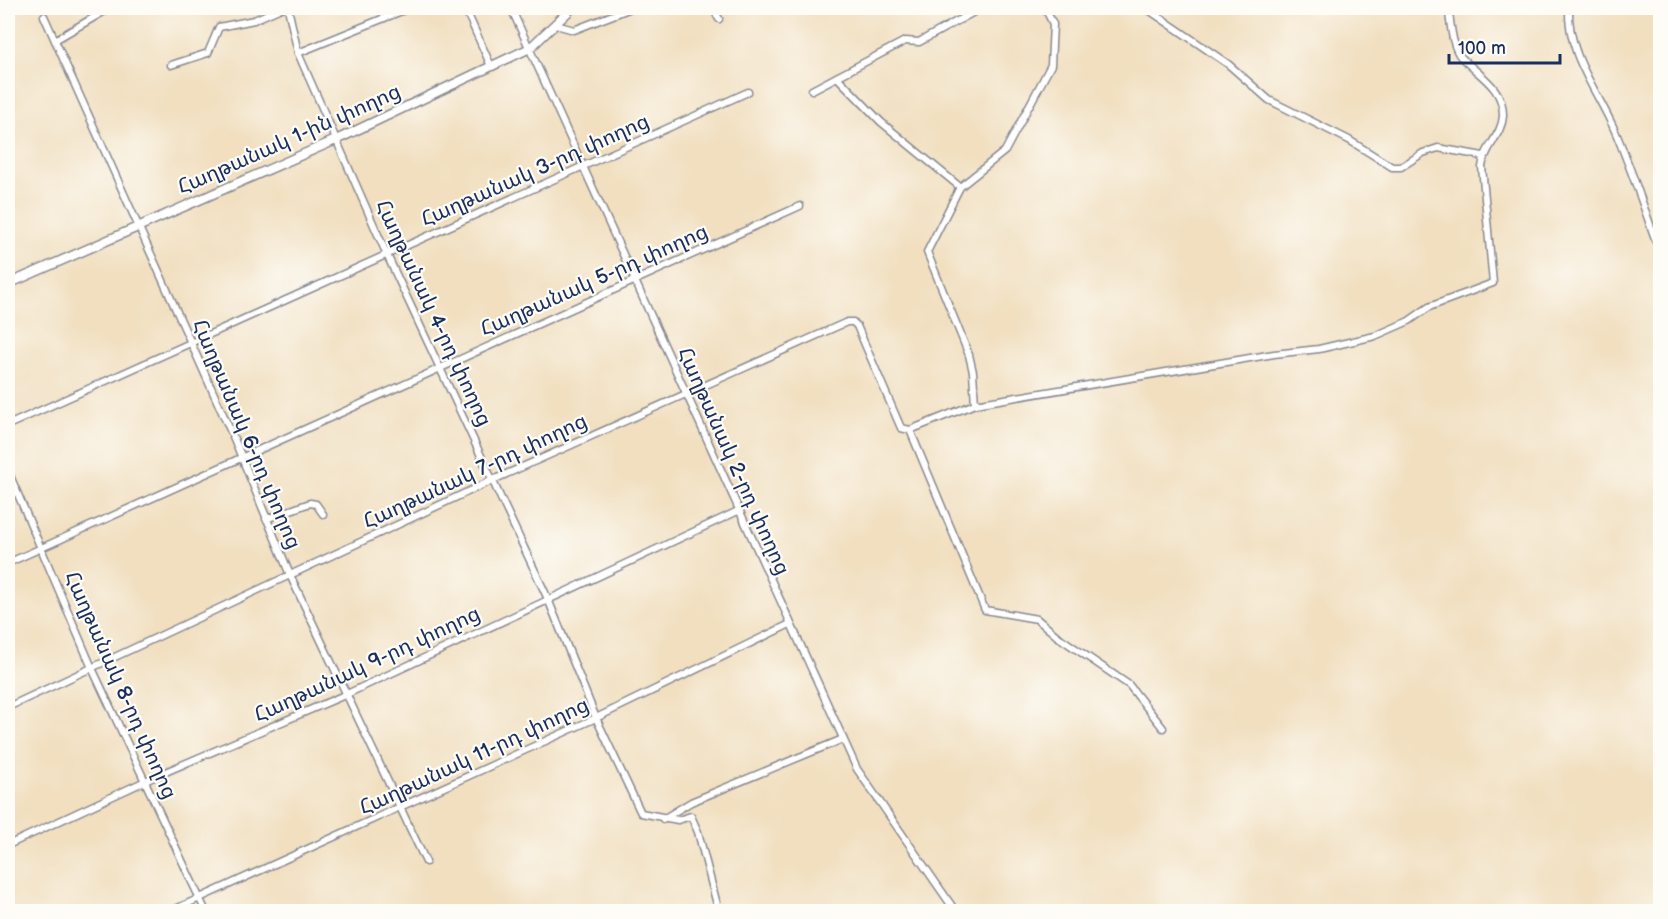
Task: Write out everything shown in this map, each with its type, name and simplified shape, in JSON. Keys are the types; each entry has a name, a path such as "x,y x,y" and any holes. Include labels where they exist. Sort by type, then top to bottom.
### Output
{"main road":[{"name":"Հաղթանակ 1-ին փողոց","path":"8,284 338,139 530,48 572,8"}],"street":[{"path":"55,40 110,8"},
{"path":"171,65 208,53 219,27 254,20 281,8"},
{"name":"Հաղթանակ 4-րդ փողոց","path":"288,8 298,53 338,139 387,255 548,598 596,718 641,813 663,819"},
{"path":"298,53 409,8"},
{"path":"465,8 491,66"},
{"name":"Հաղթանակ 2-րդ փողոց","path":"511,8 584,166 633,281 857,769 956,912"},
{"path":"556,25 574,30 631,8"},
{"path":"713,8 719,19"},
{"path":"812,90 905,41 919,42 981,8"},
{"path":"975,404 973,372 969,355 927,252 960,187 1005,151 1051,65 1053,24 1045,8"},
{"path":"1146,8 1228,64 1269,100 1349,140 1392,167 1401,167 1423,153 1438,148 1483,156"},
{"path":"1163,728 1129,685 1057,636 1037,619 985,610 910,430 975,404 1274,354 1319,349 1375,336 1409,321 1429,307 1493,283 1483,156 1500,129 1502,105 1497,92 1460,56 1454,40 1448,8"},
{"path":"1569,8 1568,27 1574,48 1615,131 1659,252"},
{"path":"1659,8 1660,15"},
{"name":"Հաղթանակ 6-րդ փողոց","path":"44,16 235,441 290,575 426,862"},
{"path":"837,77 881,122 960,187"},
{"name":"Հաղթանակ 3-րդ փողոց","path":"8,425 748,92"},
{"name":"Հաղթանակ 5-րդ փողոց","path":"8,563 240,456 800,206"},
{"name":"Հաղթանակ 7-րդ փողոց","path":"8,707 493,480 847,322 853,322 902,428 910,430"},
{"name":"Հաղթանակ 8-րդ փողոց","path":"8,471 92,668 206,912"},
{"path":"266,519 309,503 316,504 323,514"},
{"name":"Հաղթանակ 9-րդ փողոց","path":"8,845 146,781 347,694 738,511"},
{"name":"Հաղթանակ 11-րդ փողոց","path":"169,912 596,718 790,624"},
{"path":"663,819 691,802 843,739"},
{"path":"663,819 678,820 691,816 698,832 719,912"}]}
